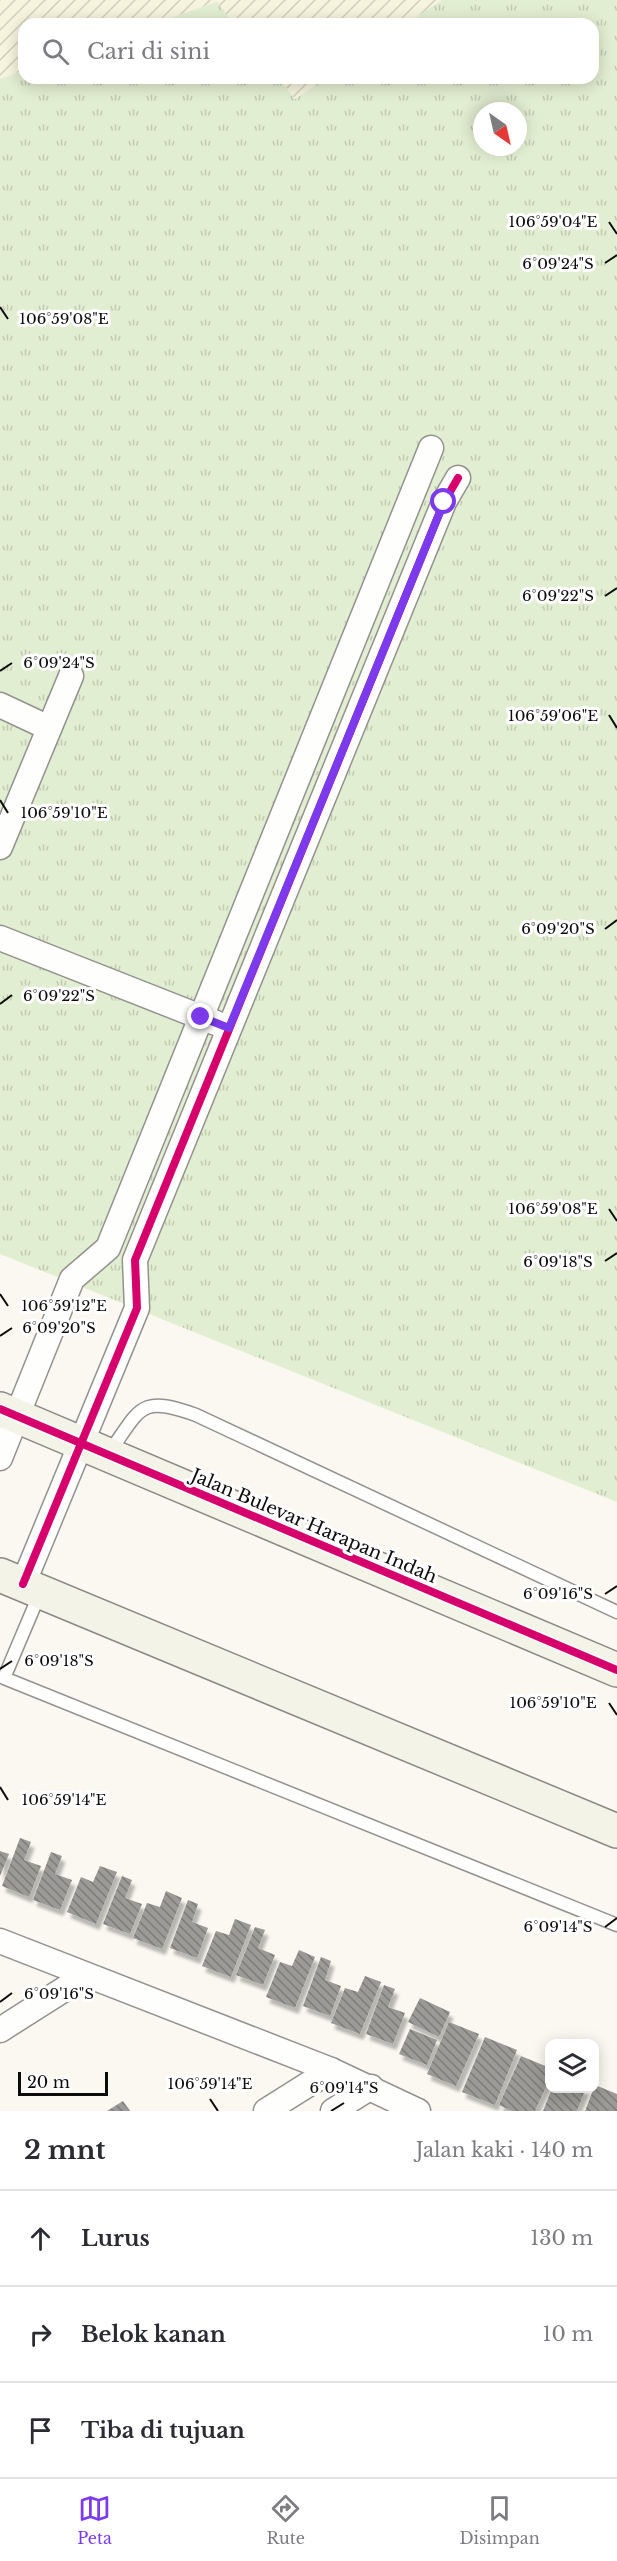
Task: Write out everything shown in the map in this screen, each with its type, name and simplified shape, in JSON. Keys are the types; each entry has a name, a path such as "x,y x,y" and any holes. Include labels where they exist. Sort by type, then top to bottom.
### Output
{"street":[{"path":"0,1458 9,1413 72,1279 108,1248 431,448"},
{"path":"458,478 444,502 135,1260 137,1308 94,1449 21,1584 616,1827"},
{"path":"0,848 70,676"},
{"path":"0,705 49,728"},
{"path":"0,938 229,1028"},
{"path":"108,1248 135,1260"},
{"name":"Jalan Bulevar Harapan Indah","path":"9,1413 617,1670"},
{"path":"0,1941 331,2070 382,2098 418,2111"},
{"path":"0,2030 85,1976"},
{"path":"266,2111 331,2070"},
{"path":"333,2111 382,2098"}],"lane":[{"path":"94,1449 141,1410 151,1405 175,1407 196,1414 617,1612"},
{"path":"21,1584 4,1678 617,1925"}],"shaded area":[{"path":"0,0 442,0 415,18 229,18 216,2 171,18 18,18 18,72 0,79"},
{"path":"283,84 317,84 295,99"}],"green space":[{"path":"442,0 617,0 617,1502 0,1254 0,79 18,72 18,84 283,84 295,99 317,84 599,84 599,18 415,18"},
{"path":"216,2 229,18 171,18"}],"building":[{"path":"20,1838 31,1842 24,1860 41,1866 29,1897 2,1886"},
{"path":"0,1851 9,1854 0,1876"},
{"path":"51,1852 62,1856 55,1874 72,1880 60,1910 33,1900"},
{"path":"100,1866 117,1872 96,1924 67,1912 81,1877 93,1882"},
{"path":"122,1876 132,1880 125,1898 142,1904 130,1934 103,1924"},
{"path":"166,1891 182,1898 162,1949 133,1938 147,1903 160,1907"},
{"path":"188,1900 198,1904 192,1922 208,1928 197,1958 170,1948"},
{"path":"235,1919 251,1925 231,1977 202,1966 216,1931 229,1935"},
{"path":"255,1927 265,1930 258,1948 275,1955 263,1985 236,1975"},
{"path":"299,1950 315,1957 295,2008 266,1997 280,1962 292,1966"},
{"path":"321,1957 331,1961 325,1980 341,1986 330,2016 303,2006"},
{"path":"365,1976 381,1982 360,2034 331,2023 345,1988 358,1992"},
{"path":"384,1985 395,1989 388,2007 405,2013 393,2044 366,2034"},
{"path":"420,1998 450,2012 439,2037 408,2022"},
{"path":"449,2022 479,2034 456,2086 427,2074"},
{"path":"410,2029 437,2040 427,2065 399,2054"},
{"path":"485,2037 517,2050 495,2105 462,2092"},
{"path":"521,2056 545,2066 545,2089 535,2111 512,2111 499,2105"},
{"path":"599,2087 617,2094 617,2111 585,2111 592,2093 599,2093"},
{"path":"550,2093 584,2093 577,2111 543,2111"},
{"path":"123,2101 130,2111 107,2111"}],"cycle path":[{"path":"23,1584 137,1308 135,1260 444,502 458,478"},
{"path":"0,1409 617,1670"}],"route":[{"path":"201,1017 229,1028 444,502"}]}
